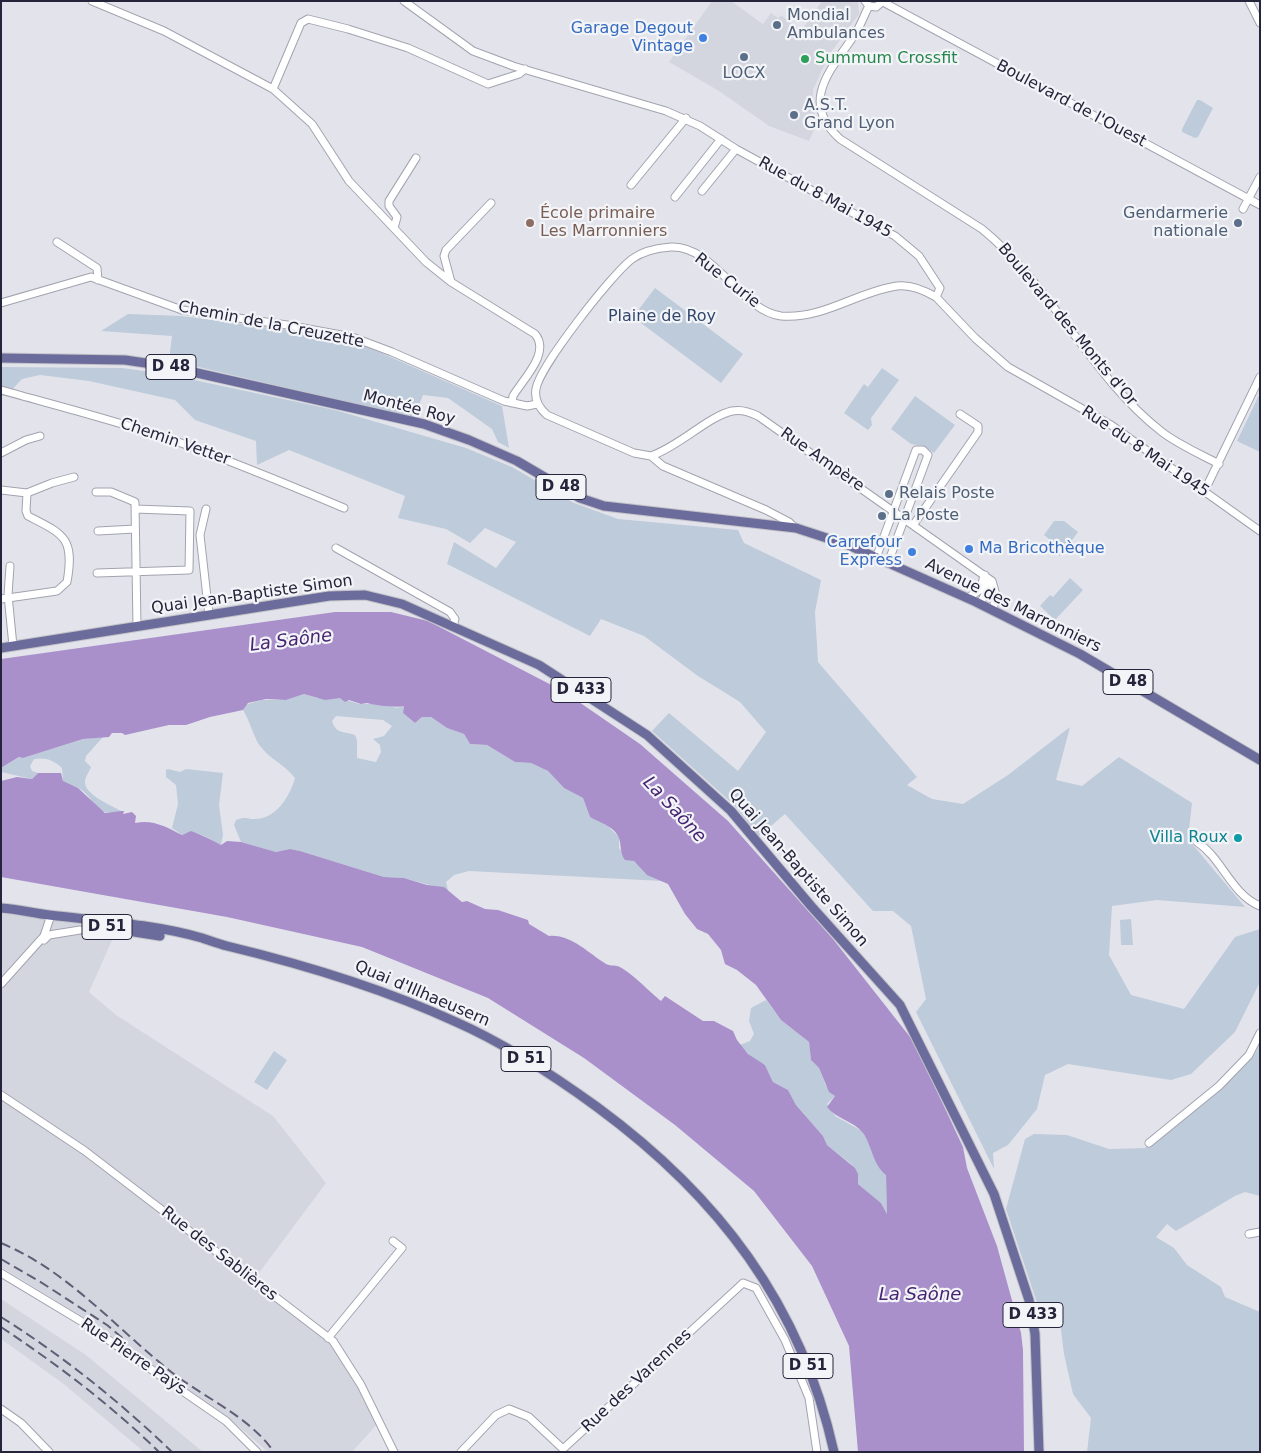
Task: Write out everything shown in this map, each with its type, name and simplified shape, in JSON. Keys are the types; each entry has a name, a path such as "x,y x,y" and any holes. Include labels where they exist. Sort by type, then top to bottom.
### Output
{"main road":[{"name":"Montée Roy","path":"1,358 125,360 166,366 424,424 517,461 580,498 604,506 796,528"},
{"name":"Avenue des Marronniers","path":"796,528 848,545 993,610 1080,654 1260,760"},
{"name":"Quai Jean-Baptiste Simon","path":"1,648 329,596 365,595 402,604 539,665 579,689 647,735 731,811 810,906 900,1005 994,1194 1032,1313 1039,1452"},
{"name":"Quai d'Illhaeusern","path":"1,908 50,917"},
{"name":"Quai d'Illhaeusern","path":"1,912 148,928 205,939 212,943 296,963 342,977 456,1022 497,1042 551,1074 624,1126 697,1193 743,1247 761,1273 792,1330 813,1378 834,1452"}],"street":[{"path":"92,1 164,31 273,89 312,124 349,181 426,262 451,282 535,334 539,339 541,351 513,396 512,403"},
{"name":"Rue du 8 Mai 1945","path":"404,1 473,51 525,69 686,118 736,149 894,236 927,266 940,288 936,297 974,338 1008,367 1110,425 1260,531"},
{"path":"1249,1 1260,22"},
{"path":"867,4 876,7 883,2"},
{"name":"Boulevard de l'Ouest","path":"883,2 1260,205"},
{"name":"Boulevard des Monts d'Or","path":"867,4 856,32 824,80 821,109 832,132 998,242 1033,281 1119,391 1162,432 1219,464"},
{"path":"273,89 301,23 308,19 381,39 436,59 488,84 518,74 525,69"},
{"path":"631,185 686,118"},
{"path":"675,197 721,139"},
{"path":"702,192 736,149"},
{"path":"394,228 397,217 389,206 389,201 416,158"},
{"path":"1242,209 1260,177"},
{"path":"451,282 444,256 446,250 491,203"},
{"path":"1,302 94,279 98,268 57,242"},
{"name":"Rue Curie","path":"537,404 535,391 538,379 576,322 619,271 644,252 672,247 687,250 708,262 757,305 774,315 803,316 897,286 915,287 936,297"},
{"name":"Chemin de la Creuzette","path":"94,279 182,310 288,325 352,338 392,352 512,403 528,406 537,404"},
{"path":"1204,492 1260,377"},
{"name":"Chemin Vetter","path":"1,390 88,413 169,439 238,464 344,508"},
{"path":"537,404 547,415 634,453 651,456 663,466 766,510 789,522 796,528"},
{"name":"Rue Ampère","path":"651,456 681,442 722,414 734,410 747,411 768,421 984,574 992,581 995,587 996,595 993,610"},
{"path":"914,524 978,432 978,426 960,414"},
{"path":"1,453 26,440 40,436"},
{"path":"876,558 916,450 923,450 928,455 888,563"},
{"path":"1,490 27,493 52,482 74,477"},
{"path":"96,492 111,492 135,502 136,627"},
{"path":"5,598 58,591 67,582 68,546 51,526 28,516 26,511 27,493"},
{"path":"97,573 190,570 190,511 135,508"},
{"path":"206,509 200,535 209,615"},
{"path":"98,531 136,529"},
{"path":"336,548 450,612 455,619 453,626"},
{"path":"10,566 5,598 13,646"},
{"path":"968,598 981,589 984,574"},
{"path":"980,604 988,588 984,574"},
{"path":"1197,842 1208,849 1246,899 1260,906"},
{"path":"40,942 50,917"},
{"path":"1,984 40,942 49,935 80,930"},
{"path":"1149,1143 1218,1086 1249,1055 1260,1032"},
{"name":"Rue des Sablières","path":"1,1095 85,1151 328,1338 344,1357 361,1385 394,1452"},
{"path":"1249,1234 1260,1232"},
{"path":"328,1338 402,1248 393,1241"},
{"name":"Rue Pierre Paÿs","path":"1,1273 84,1323 226,1421 257,1452"},
{"name":"Rue des Varennes","path":"461,1452 496,1415 510,1409 529,1417 565,1450 743,1283 749,1283 756,1288 785,1340 809,1398 817,1452"},
{"path":"1,1408 21,1423 49,1452"}],"shaded area":[{"path":"712,1 731,1 763,24 771,13 778,18 781,15 801,31 822,1 858,1 859,14 829,55 813,90 813,107 817,123 809,141 769,126 719,91 669,62"},
{"path":"1,913 117,929 89,992 116,1015 273,1116 326,1183 256,1277 334,1338 381,1420 352,1452 268,1452 230,1419 96,1325 1,1267"},
{"path":"1,1299 86,1355 203,1452 144,1452 65,1385 1,1339"}],"green space":[{"path":"1197,100 1213,108 1198,137 1195,138 1182,132 1182,129"},
{"name":"Plaine de Roy","path":"655,288 743,354 721,383 633,317"},
{"path":"128,314 181,316 320,334 363,345 502,406 509,448 498,442 492,429 448,398 423,395 414,418 169,360 172,336 101,331"},
{"path":"1,367 122,368 166,374 335,410 466,448 512,467 574,503 618,519 738,530 744,543 821,580 815,612 818,662 917,777 907,785 932,799 963,804 1008,775 1070,727 1056,780 1082,786 1119,757 1192,803 1188,839 1245,907 1157,900 1112,906 1109,955 1131,995 1184,1009 1235,937 1260,929 1260,982 1235,1032 1191,1074 1171,1080 1068,1064 1045,1075 1037,1109 1008,1145 993,1153 994,1169 916,1012 926,999 911,926 893,911 873,911 785,814 759,836 734,805 652,731 669,713 738,771 766,732 740,702 698,676 644,636 601,619 590,636 447,564 454,542 496,568 516,542 485,528 470,543 446,529 398,518 405,496 289,450 257,465 256,441 195,420 175,400 89,381 40,375 22,379 7,395 1,396"},
{"path":"882,368 899,380 871,418 872,425 868,430 844,413 864,384 868,387"},
{"path":"1260,393 1260,452 1237,441"},
{"path":"915,396 955,425 934,453 924,446 911,444 891,429"},
{"path":"1054,521 1064,521 1078,532 1060,556 1045,545 1049,539 1044,535"},
{"path":"1070,578 1083,590 1055,620 1040,606 1050,595 1053,597"},
{"path":"304,694 317,698 340,698 359,704 387,704 396,708 404,706 403,713 415,723 422,717 431,717 447,728 464,734 470,744 487,745 515,762 531,763 548,771 564,788 583,798 590,817 604,822 619,837 619,848 622,852 640,866 645,873 662,881 469,871 454,875 446,882 448,890 404,878 384,877 300,851 290,849 276,852 241,842 234,825 236,820 263,818 276,811 286,799 295,778 260,746 243,710 245,705 262,700 286,700","holes":["336,716 383,720 392,726 384,736 373,739 380,745 381,752 376,762 357,758 357,740 355,735 338,730 332,721"]},
{"path":"103,737 86,756 85,761 91,767 85,782 89,791 121,811 104,812 99,809 84,792 63,781 62,768 49,760 42,758 34,759 30,766 32,771 38,773 32,779 1,772 1,768 20,757 23,758 83,739"},
{"path":"186,769 223,773 219,805 223,835 221,845 197,834 187,833 182,835 172,828 178,804 176,785 166,777 166,770 180,772"},
{"path":"1131,919 1133,945 1121,945 1120,920"},
{"path":"766,1000 781,1020 809,1042 811,1060 819,1068 826,1086 835,1096 827,1104 835,1116 862,1131 886,1175 887,1214 881,1203 858,1184 858,1174 851,1164 827,1145 823,1136 796,1105 788,1090 773,1082 765,1065 754,1060 740,1045 750,1041 754,1034 749,1021 751,1008"},
{"path":"1260,1043 1260,1196 1245,1192 1176,1231 1167,1224 1156,1237 1174,1248 1187,1265 1221,1287 1225,1297 1260,1312 1260,1452 1087,1452 1091,1418 1073,1394 1064,1354 1058,1306 1038,1306 1006,1209 1025,1139 1034,1134 1067,1135 1109,1149 1145,1148 1255,1054"},
{"path":"274,1051 287,1060 267,1090 254,1082"}],"water":[{"name":"La Saône","path":"335,612 391,612 428,621 563,691 640,744 728,821 833,939 914,1042 963,1147 967,1168 997,1246 1021,1333 1023,1350 1024,1452 858,1452 849,1346 812,1266 754,1191 675,1125 584,1058 488,998 362,947 227,917 1,877 1,781 17,777 32,779 38,773 61,773 63,781 78,788 105,813 124,811 123,814 132,812 136,816 135,823 153,823 182,835 191,831 221,845 227,841 241,842 276,852 290,849 300,851 384,877 404,878 427,885 444,887 462,902 467,901 485,909 498,910 528,920 529,924 549,936 557,936 572,941 606,964 622,968 661,1001 665,996 703,1021 714,1021 733,1031 737,1040 748,1054 765,1065 773,1082 788,1090 796,1105 823,1136 827,1145 855,1168 858,1174 858,1184 881,1203 887,1214 886,1175 875,1161 863,1133 827,1107 835,1096 829,1092 819,1068 811,1060 809,1042 781,1020 756,985 737,970 725,964 721,950 708,934 697,929 685,914 668,884 647,875 634,861 625,860 619,837 616,833 608,826 590,817 583,798 564,788 548,771 531,763 515,762 487,745 470,744 464,734 447,728 431,717 422,717 415,723 403,713 404,706 361,704 349,700 345,702 340,698 325,700 304,694 286,700 266,699 248,703 243,710 210,717 186,725 169,725 125,735 122,733 112,733 109,737 83,739 23,758 19,757 1,768 1,659"}],"railway":[{"path":"1,1243 25,1255 69,1284 170,1371 252,1428 274,1452"},
{"path":"1,1259 107,1325 126,1341"},
{"path":"1,1317 46,1347 90,1380 172,1452"},
{"path":"1,1327 83,1386 159,1452"}],"place":[{"name":"Mondial Ambulances","path":"777,25"},
{"name":"Garage Degout Vintage","path":"703,38"},
{"name":"LOCX","path":"744,57"},
{"name":"Summum Crossfit","path":"805,59"},
{"name":"A.S.T. Grand Lyon","path":"794,115"},
{"name":"École primaire Les Marronniers","path":"530,223"},
{"name":"Gendarmerie nationale","path":"1238,223"},
{"name":"Relais Poste","path":"889,494"},
{"name":"La Poste","path":"882,516"},
{"name":"Ma Bricothèque","path":"969,549"},
{"name":"Carrefour Express","path":"912,552"},
{"name":"Villa Roux","path":"1238,838"}]}
